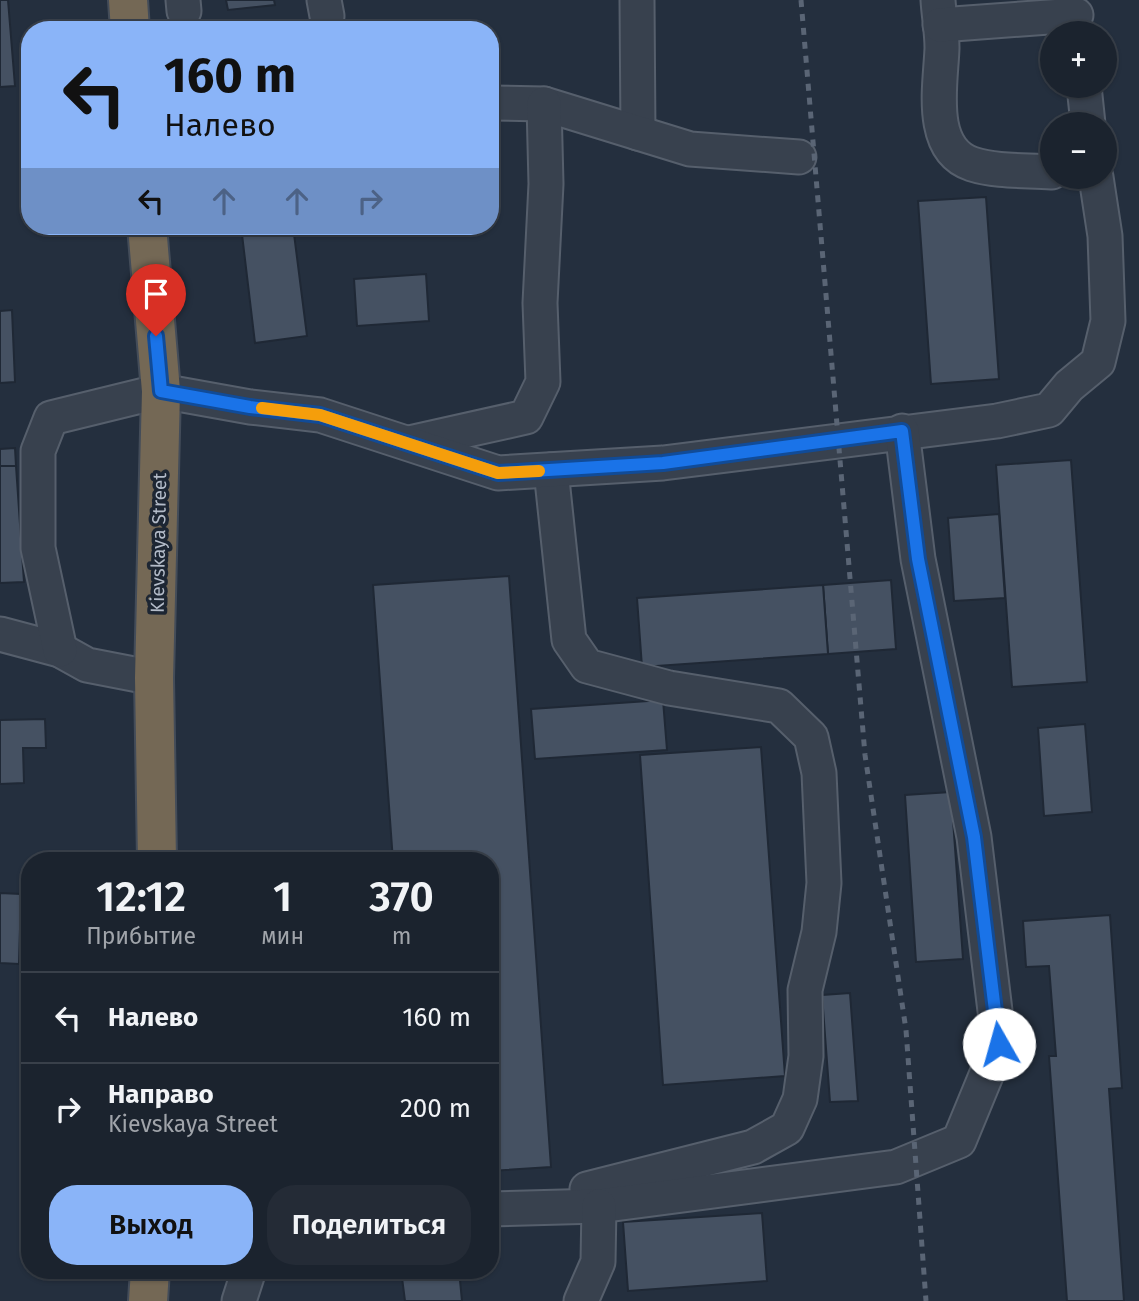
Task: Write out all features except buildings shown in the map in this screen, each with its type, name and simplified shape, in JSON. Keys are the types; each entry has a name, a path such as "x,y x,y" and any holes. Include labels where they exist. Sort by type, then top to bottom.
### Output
{"highway":[{"path":"128,0 129,21"},
{"name":"Kievskaya Street","path":"148,235 161,391 154,678 157,852"},
{"path":"148,1301 149,1279"}],"lane":[{"path":"637,0 638,133"},
{"path":"1040,171 970,163 953,151 937,111 942,47 939,12 1076,16"},
{"path":"499,103 544,104 690,149 799,157"},
{"path":"409,443 526,417 543,382 540,303 546,184 544,104"},
{"path":"60,650 38,548 38,451 51,418 161,391 250,407 320,415 498,473 663,463 997,421 1049,410 1069,386 1098,362 1108,321 1105,236 1098,189"},
{"path":"506,1208 599,1206 896,1167 959,1141 999,1044 974,837 918,559 902,431"},
{"path":"506,1208 753,1147 787,1128 800,1099 806,1056 805,990 818,932 824,883 818,773 811,737 779,706 669,688 611,674 587,666 569,640 551,470"},
{"path":"0,634 60,650 87,665 154,678"},
{"path":"581,1301 598,1262 599,1206"},
{"path":"239,1301 246,1279"}],"railway":[{"path":"801,0 865,755 906,1030 926,1301"}],"slow traffic":[{"path":"262,408 320,415 498,473 539,471"}],"route":[{"path":"156,336 161,391 250,407 320,415 498,473 663,463 902,431 918,559 974,837 999,1044"}]}
